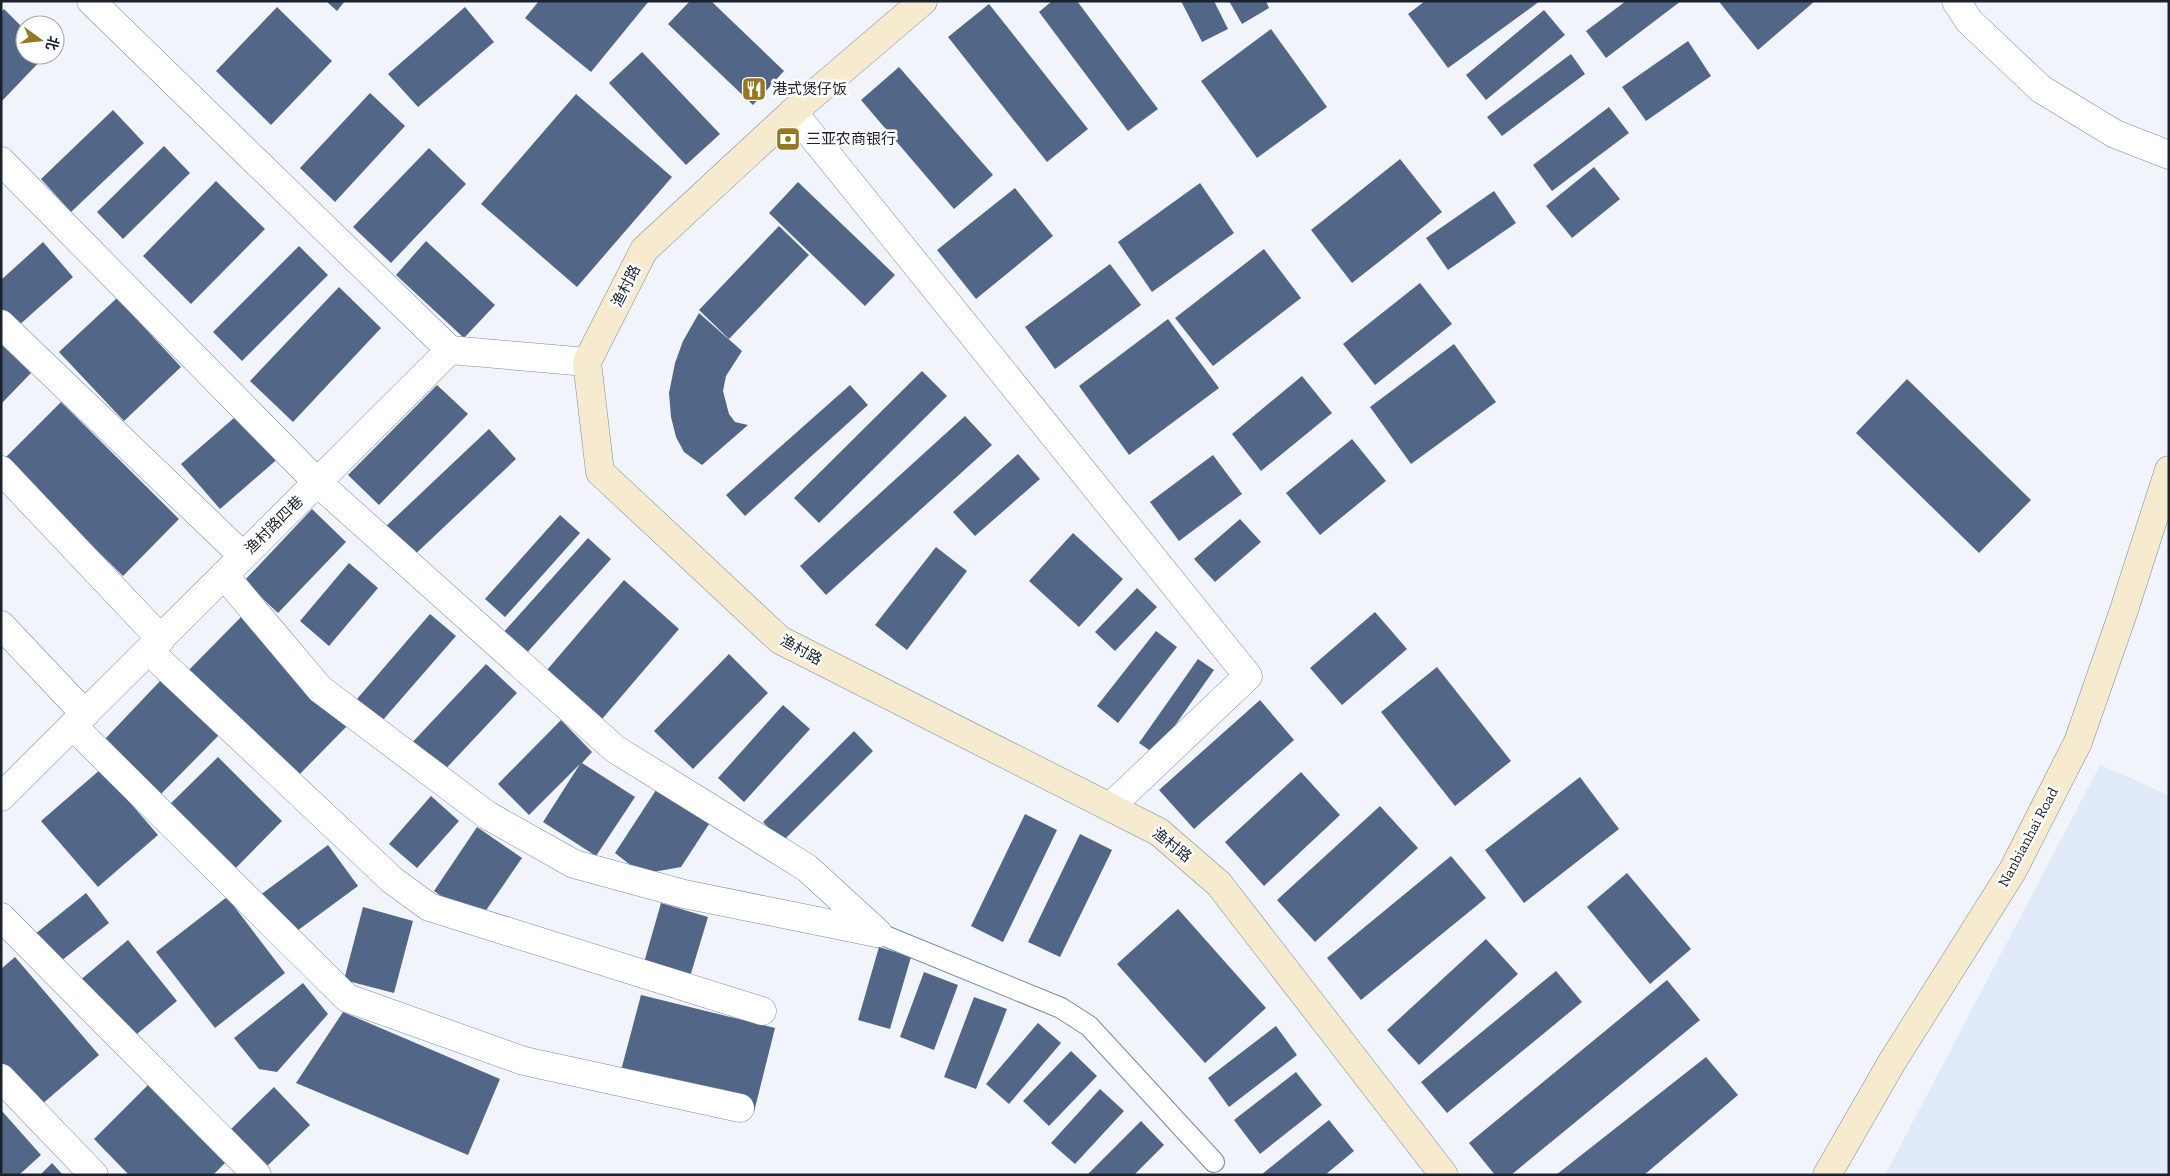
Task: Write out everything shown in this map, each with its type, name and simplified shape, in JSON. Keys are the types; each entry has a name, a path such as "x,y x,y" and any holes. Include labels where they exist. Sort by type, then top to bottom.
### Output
{"street":[{"path":"92,1 450,350 587,362"},
{"name":"渔村路","path":"923,1 793,112 644,250 587,362 600,472 780,640 1159,832 1219,884 1444,1175"},
{"path":"1956,1 1969,21 2041,89 2115,134 2169,155"},
{"path":"793,112 1248,676 1110,808"},
{"path":"1,161 317,482 615,749 807,868 878,933"},
{"path":"1,324 243,556"},
{"name":"渔村路四巷","path":"6,784 79,720 450,350"},
{"path":"1,470 155,645 392,880 429,907 762,1010"},
{"name":"Nanbianhai Road","path":"1826,1175 1892,1062 2013,870 2078,742 2123,613 2169,470"},
{"path":"224,575 320,689 487,815 574,864 684,894 878,933"},
{"path":"1,626 79,720 347,998 524,1061 740,1108"},
{"path":"1,917 257,1175"},
{"path":"1,1078 94,1175"}],"lane":[{"path":"878,933 1061,1008 1089,1026 1214,1162"}],"shaded area":[{"path":"2100,765 2169,795 2169,1175 1885,1175"}],"building":[{"path":"326,1 345,1 337,11"},
{"path":"539,1 649,1 591,72 525,18"},
{"path":"690,1 711,1 784,71 753,105 668,24"},
{"path":"1052,1 1077,1 1158,109 1128,131 1039,12"},
{"path":"1181,1 1214,1 1228,29 1202,42"},
{"path":"1229,1 1266,1 1269,8 1242,24"},
{"path":"1425,1 1540,1 1448,68 1408,14"},
{"path":"1626,1 1681,1 1606,58 1586,31"},
{"path":"1722,1 1815,1 1758,50 1720,3"},
{"path":"989,4 1088,129 1047,162 948,37"},
{"path":"277,7 332,61 271,125 216,71"},
{"path":"465,7 494,42 418,107 388,74"},
{"path":"4,9 15,20 15,65 36,65 1,102 1,12"},
{"path":"1544,10 1565,35 1486,100 1466,75"},
{"path":"1271,29 1327,107 1257,158 1201,81"},
{"path":"1688,41 1711,76 1646,121 1622,87"},
{"path":"642,52 720,134 686,165 609,83"},
{"path":"1571,54 1585,74 1502,136 1487,117"},
{"path":"899,67 993,175 954,209 861,100"},
{"path":"370,93 405,126 335,202 300,168"},
{"path":"576,94 672,177 577,287 481,204"},
{"path":"1609,107 1629,133 1552,191 1533,165"},
{"path":"113,110 144,143 71,212 41,179"},
{"path":"164,146 190,173 123,239 97,212"},
{"path":"429,148 466,184 391,263 353,227"},
{"path":"1400,159 1442,212 1352,283 1311,230"},
{"path":"1594,167 1620,199 1572,238 1546,206"},
{"path":"216,181 265,229 191,304 143,256"},
{"path":"798,182 895,275 865,306 769,213"},
{"path":"1200,183 1234,233 1152,292 1118,242"},
{"path":"1015,188 1053,236 976,299 937,250"},
{"path":"1494,191 1516,223 1448,270 1426,238"},
{"path":"779,226 809,255 729,339 699,310"},
{"path":"426,241 495,305 464,338 396,275"},
{"path":"43,242 73,277 8,335 1,327 1,280"},
{"path":"299,246 328,275 242,361 213,332"},
{"path":"1264,249 1301,298 1213,366 1175,318"},
{"path":"1110,264 1141,305 1055,369 1025,327"},
{"path":"1420,283 1452,324 1375,385 1343,344"},
{"path":"339,287 381,328 293,422 250,381"},
{"path":"117,298 181,367 124,421 59,352"},
{"path":"699,313 742,351 726,376 723,391 729,414 735,422 748,425 702,465 684,452 676,437 671,417 669,393 675,363 683,341"},
{"path":"1168,319 1219,388 1129,455 1079,386"},
{"path":"1,344 31,373 1,404"},
{"path":"1454,344 1496,402 1411,464 1370,407"},
{"path":"922,371 947,396 819,523 794,498"},
{"path":"1302,376 1332,413 1261,471 1232,434"},
{"path":"1907,379 2031,500 1979,553 1856,433"},
{"path":"437,385 468,414 379,505 348,475"},
{"path":"850,385 868,405 745,516 726,495"},
{"path":"61,402 179,519 123,576 4,459"},
{"path":"242,411 281,456 220,509 181,464"},
{"path":"965,416 992,445 826,595 800,566"},
{"path":"489,429 516,459 408,561 381,531"},
{"path":"1352,439 1386,481 1320,535 1286,493"},
{"path":"1018,454 1040,479 975,536 953,512"},
{"path":"1213,455 1242,494 1179,541 1150,502"},
{"path":"312,509 346,542 278,613 244,581"},
{"path":"560,515 580,533 505,617 485,599"},
{"path":"1240,519 1261,542 1215,582 1194,559"},
{"path":"1073,533 1123,579 1079,627 1029,581"},
{"path":"588,538 611,559 524,656 501,635"},
{"path":"936,547 967,571 907,650 875,625"},
{"path":"349,563 378,588 329,646 300,621"},
{"path":"624,580 679,629 597,725 541,677"},
{"path":"1137,588 1157,607 1115,651 1095,632"},
{"path":"1375,612 1407,649 1342,705 1310,668"},
{"path":"430,614 456,636 382,721 357,699"},
{"path":"242,616 350,723 294,780 186,673"},
{"path":"1156,631 1177,647 1118,723 1097,706"},
{"path":"729,654 768,693 693,769 654,731"},
{"path":"1198,659 1214,670 1155,754 1139,743"},
{"path":"486,664 517,693 438,777 407,748"},
{"path":"1437,667 1511,761 1455,806 1381,712"},
{"path":"162,679 219,735 161,794 105,739"},
{"path":"1260,700 1294,740 1194,829 1159,790"},
{"path":"783,705 810,729 744,802 718,778"},
{"path":"561,720 592,752 582,763 635,797 596,856 543,822 580,764 529,815 498,784"},
{"path":"854,731 873,751 782,842 763,822"},
{"path":"218,757 282,821 228,876 163,811"},
{"path":"101,769 158,835 98,887 41,821"},
{"path":"1301,772 1340,815 1264,886 1225,842"},
{"path":"1580,777 1619,829 1524,903 1485,850"},
{"path":"658,787 711,821 681,867 642,874 615,853"},
{"path":"431,796 459,821 417,868 389,844"},
{"path":"1380,806 1418,848 1315,942 1277,900"},
{"path":"1025,814 1057,830 1003,942 971,926"},
{"path":"477,827 522,858 478,922 434,891"},
{"path":"1080,834 1112,850 1060,957 1028,942"},
{"path":"328,845 358,886 286,939 256,898"},
{"path":"1451,856 1486,898 1361,1000 1327,958"},
{"path":"1627,873 1691,949 1650,984 1587,907"},
{"path":"86,893 109,923 42,976 19,947"},
{"path":"227,897 285,973 215,1028 156,952"},
{"path":"661,903 708,917 689,980 643,966"},
{"path":"363,907 413,921 394,993 344,980"},
{"path":"1178,909 1266,1008 1205,1063 1117,964"},
{"path":"1486,939 1518,974 1419,1065 1387,1030"},
{"path":"128,940 177,1001 115,1052 66,992"},
{"path":"879,947 911,957 890,1029 858,1020"},
{"path":"15,957 99,1055 34,1111 1,1072 1,969"},
{"path":"1556,971 1582,1002 1447,1113 1421,1082"},
{"path":"924,972 958,985 934,1050 900,1037"},
{"path":"1667,980 1700,1020 1511,1175 1495,1175 1469,1143"},
{"path":"303,983 328,1014 277,1072 259,1069 234,1038"},
{"path":"641,995 775,1028 754,1112 619,1078"},
{"path":"974,997 1007,1009 976,1089 944,1077"},
{"path":"343,1012 500,1079 468,1155 296,1083"},
{"path":"1038,1023 1061,1043 1009,1104 986,1084"},
{"path":"1276,1026 1297,1055 1229,1107 1208,1078"},
{"path":"1071,1051 1097,1076 1049,1126 1023,1101"},
{"path":"1706,1057 1738,1095 1644,1175 1556,1175"},
{"path":"1296,1072 1322,1105 1260,1154 1234,1120"},
{"path":"150,1083 227,1161 213,1175 129,1175 94,1139"},
{"path":"274,1087 310,1125 264,1169 229,1131"},
{"path":"1100,1089 1124,1111 1075,1164 1051,1143"},
{"path":"1,1110 41,1155 19,1175 1,1175"},
{"path":"1329,1120 1354,1151 1325,1175 1261,1175"},
{"path":"1141,1121 1164,1145 1134,1175 1087,1175"},
{"path":"52,1163 63,1175 40,1175"}],"place":[{"name":"港式煲仔饭","path":"754,89"},
{"name":"三亚农商银行","path":"788,139"}]}
